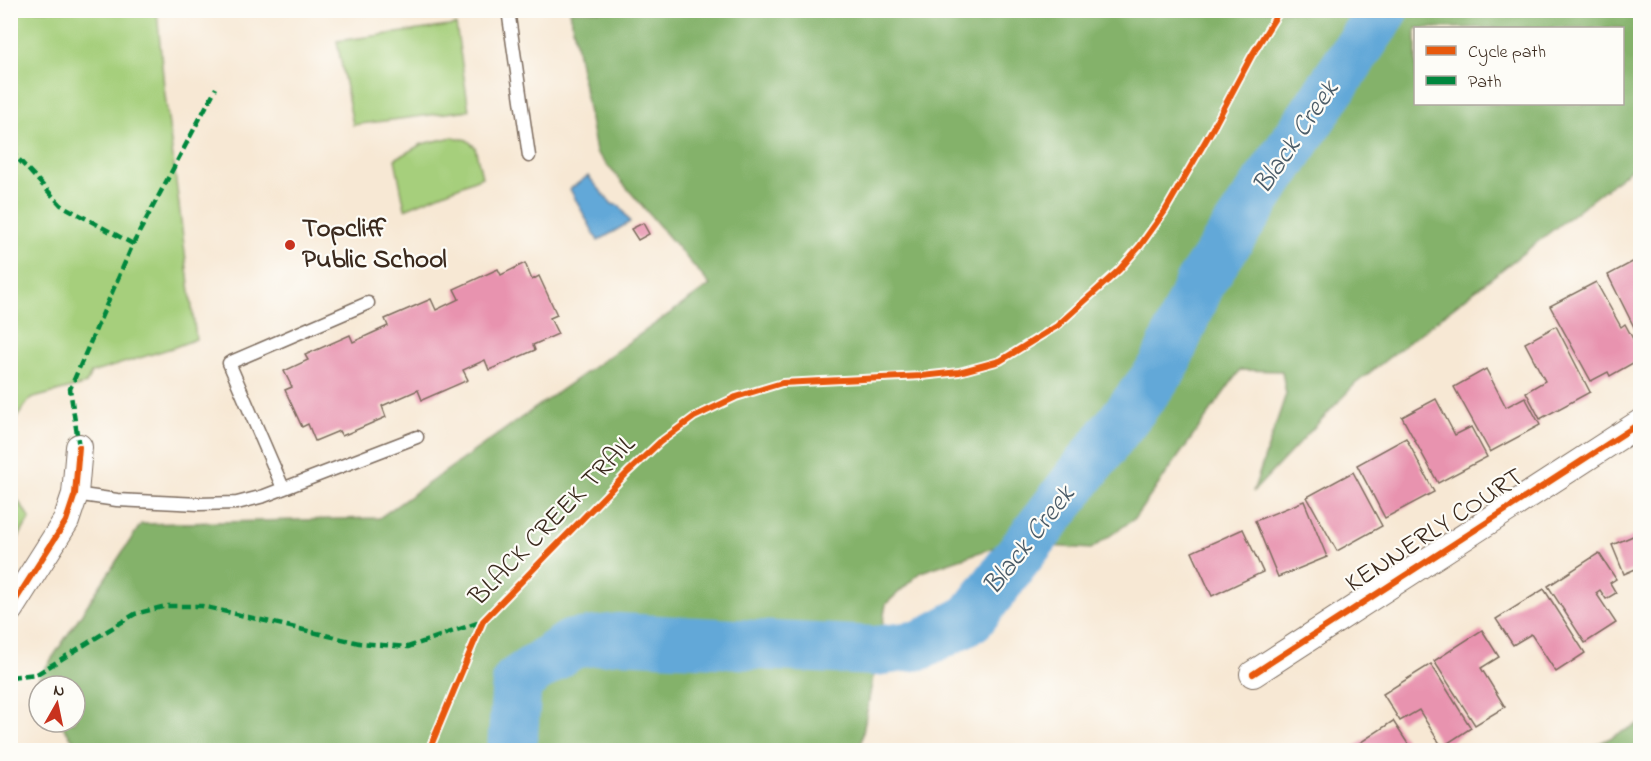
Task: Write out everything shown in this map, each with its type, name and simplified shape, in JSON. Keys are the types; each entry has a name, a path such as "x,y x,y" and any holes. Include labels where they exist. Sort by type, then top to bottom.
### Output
{"street":[{"name":"KENNERLY COURT","path":"1253,674 1641,423"},
{"path":"10,609 66,521 75,494 79,447"}],"lane":[{"path":"508,10 529,156"},
{"path":"283,488 229,363 368,303"},
{"path":"75,494 117,500 199,504 237,503 264,496 417,436"}],"green space":[{"path":"11,10 157,11 164,87 196,339 91,373 86,384 30,399 11,426"},
{"path":"570,11 1640,11 1640,162 1355,384 1253,492 1286,394 1282,371 1240,370 1134,519 1091,549 1007,543 921,572 886,604 860,750 81,750 68,734 87,734 87,674 42,674 141,524 379,518 710,285 596,152"},
{"path":"456,25 469,110 353,125 337,41"},
{"path":"453,137 467,140 475,147 482,177 405,209 395,159 422,144"},
{"path":"11,491 30,518 10,550"},
{"path":"1640,723 1640,750 1586,750"}],"water":[{"path":"588,176 612,204 620,206 630,222 598,241 570,189"}],"building":[{"path":"643,223 649,234 638,240 631,229"},
{"path":"1640,258 1640,339 1608,275"},
{"path":"525,263 532,280 539,276 557,315 550,318 558,334 533,345 535,350 489,370 485,360 463,370 468,380 422,400 418,390 382,406 386,417 342,436 339,431 315,441 308,424 302,427 285,390 292,387 284,371 308,360 305,355 350,335 353,342 388,326 385,319 431,299 436,310 459,299 454,289 498,269 501,275"},
{"path":"1596,282 1621,327 1625,324 1640,352 1640,359 1610,376 1608,372 1591,381 1550,306"},
{"path":"1556,326 1590,392 1540,419 1526,392 1545,381 1525,343"},
{"path":"1486,369 1506,407 1525,397 1540,425 1490,452 1454,387"},
{"path":"1436,399 1455,435 1471,427 1487,457 1438,483 1402,417"},
{"path":"1406,438 1434,492 1385,518 1357,465"},
{"path":"1353,472 1382,526 1337,551 1307,497"},
{"path":"1304,501 1327,557 1278,577 1255,521"},
{"path":"1243,529 1263,572 1212,596 1192,552"},
{"path":"1640,533 1640,567 1624,574 1612,545"},
{"path":"1599,553 1616,579 1610,583 1616,593 1606,599 1600,590 1596,593 1616,623 1585,643 1548,586"},
{"path":"1544,589 1585,653 1556,672 1531,634 1513,645 1496,619"},
{"path":"1482,630 1499,657 1481,668 1505,707 1475,725 1434,661"},
{"path":"1431,664 1471,728 1442,747 1419,710 1400,721 1383,694"},
{"path":"1393,721 1410,747 1404,750 1349,750"}],"waterway":[{"name":"Black Creek","path":"512,750 517,681 572,644 618,638 875,651 921,645 971,618 1163,368 1199,284 1384,10"}],"marked path":[{"path":"79,447 70,389 133,244 216,88"},
{"path":"10,150 61,205 133,244"},
{"path":"10,677 37,674 135,614 166,606 202,606 359,643 408,647 483,621"}],"cycle path":[{"name":"BLACK CREEK TRAIL","path":"429,750 483,621 628,472 660,442 694,417 736,397 782,383 959,372 1000,361 1057,326 1119,270 1140,246 1165,211 1252,55 1280,10"},
{"path":"1253,674 1640,423"},
{"path":"10,609 66,521 75,494 79,447"}],"place":[{"name":"Topcliff Public School","path":"290,245"}]}
